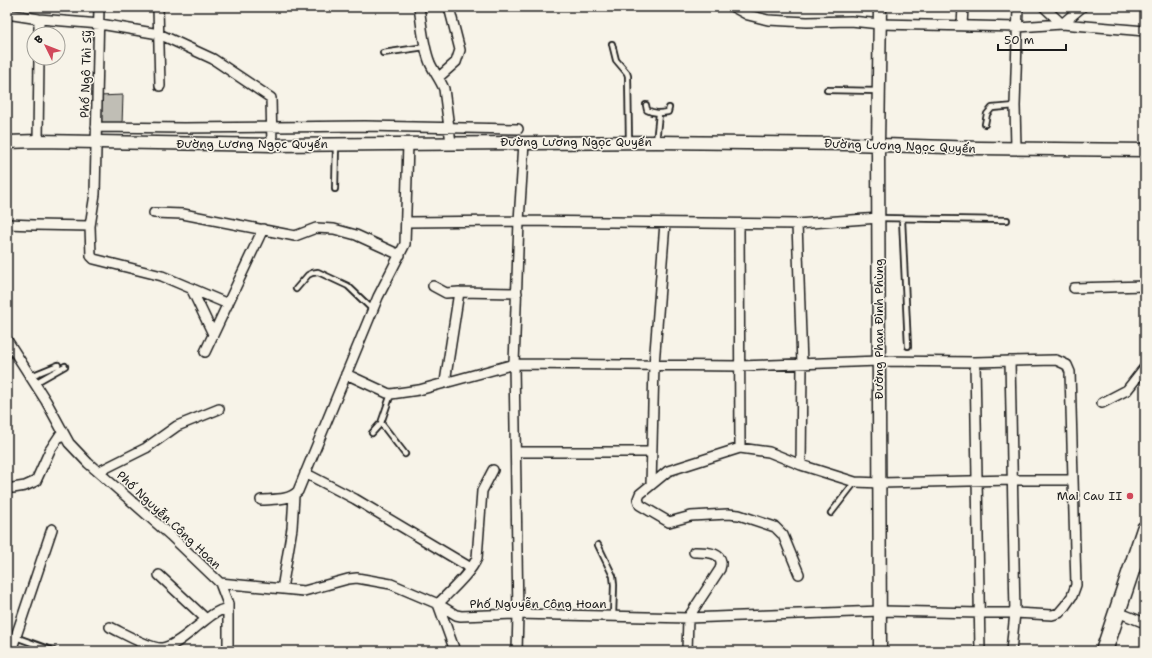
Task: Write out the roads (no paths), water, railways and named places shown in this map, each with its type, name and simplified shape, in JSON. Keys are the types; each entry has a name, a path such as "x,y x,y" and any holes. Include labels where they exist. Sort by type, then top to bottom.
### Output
{"highway":[{"path":"1104,651 1145,529"},
{"path":"1112,651 1145,558"}],"main road":[{"name":"Đường Phan Đình Phùng","path":"880,7 878,145 881,483 880,651"},
{"name":"Đường Lương Ngọc Quyến","path":"7,142 38,141 272,145 656,142 1145,150"}],"street":[{"name":"Phố Ngô Thì Sỹ","path":"99,7 100,24 95,194 90,226 90,252 94,259 162,276 228,304"},
{"path":"158,7 160,86"},
{"path":"419,7 425,47 430,64 439,77 444,89 451,143"},
{"path":"439,77 456,62 460,50 449,7"},
{"path":"733,7 748,15 768,20 807,22 850,21 880,24 1018,27 1062,24 1145,31"},
{"path":"962,26 963,7"},
{"path":"1016,148 1015,106 1018,7"},
{"path":"1044,7 1062,24"},
{"path":"1062,24 1082,7"},
{"path":"7,14 39,19 100,24 159,34 213,59 269,96 272,101 272,145"},
{"path":"39,19 39,26"},
{"path":"38,141 39,66"},
{"path":"96,127 272,128 365,126 518,129"},
{"path":"282,589 292,528 294,496 298,491 373,310 405,244 407,222 408,143"},
{"path":"518,651 514,364 519,221 524,143"},
{"path":"154,213 183,214 263,228 295,236 316,228 334,229 356,235 400,255"},
{"path":"407,222 519,221 798,224 879,218"},
{"path":"651,485 654,365 665,223"},
{"path":"7,224 90,226"},
{"path":"739,224 740,448"},
{"path":"798,224 802,364 801,466"},
{"path":"205,352 263,228"},
{"path":"434,286 446,293 517,293"},
{"path":"1074,288 1145,286"},
{"path":"191,288 214,334"},
{"path":"445,382 459,292"},
{"name":"Phố Nguyễn Công Hoan","path":"7,340 46,401 69,443 98,472 170,535 220,583 304,591 357,578 391,584 438,604 456,615 461,616 518,614 688,618 880,611 1052,615 1059,613 1065,606 1072,596 1076,585 1072,480"},
{"path":"346,374 386,393 392,394 419,390 514,364 740,366 879,360 975,362 1056,360 1067,365 1070,372 1072,480 881,483 855,482 801,466 769,452 740,448 668,471 640,494 638,500 640,505 669,522 691,516 728,514 739,515 775,527 784,535 799,574"},
{"path":"1010,361 1015,613 1011,651"},
{"path":"975,362 980,651"},
{"path":"1102,403 1127,390 1145,367"},
{"path":"98,472 146,448 177,426 219,409"},
{"path":"12,488 25,486 36,481 50,450 62,432"},
{"path":"516,452 651,452"},
{"path":"455,651 438,604 471,568 477,558 482,491 493,470"},
{"path":"305,473 355,499 471,568"},
{"path":"261,500 294,496"},
{"path":"11,651 11,636 52,529"},
{"path":"687,651 688,618 722,565 716,554 711,552 694,552"},
{"path":"160,575 206,619"},
{"path":"220,583 228,608 228,651"},
{"path":"110,627 133,638 161,648 182,639 216,611 228,608"},
{"path":"1125,615 1145,623"}],"lane":[{"path":"612,44 616,60 628,76 629,142"},
{"path":"383,53 425,47"},
{"path":"828,90 879,91"},
{"path":"646,105 649,112 659,114 668,112 669,108"},
{"path":"985,124 987,114 992,108 1015,106"},
{"path":"656,142 659,114"},
{"path":"335,190 336,144"},
{"path":"879,218 1007,220"},
{"path":"902,219 908,346"},
{"path":"296,289 308,275 318,272 348,286 373,310"},
{"path":"33,380 58,365"},
{"path":"33,380 65,366"},
{"path":"372,433 381,423 392,394"},
{"path":"381,423 405,454"},
{"path":"831,513 855,482"},
{"path":"598,545 613,576 614,616"},
{"path":"11,636 54,651"}],"place":[{"name":"Mai Cau II","path":"1130,496"}]}
